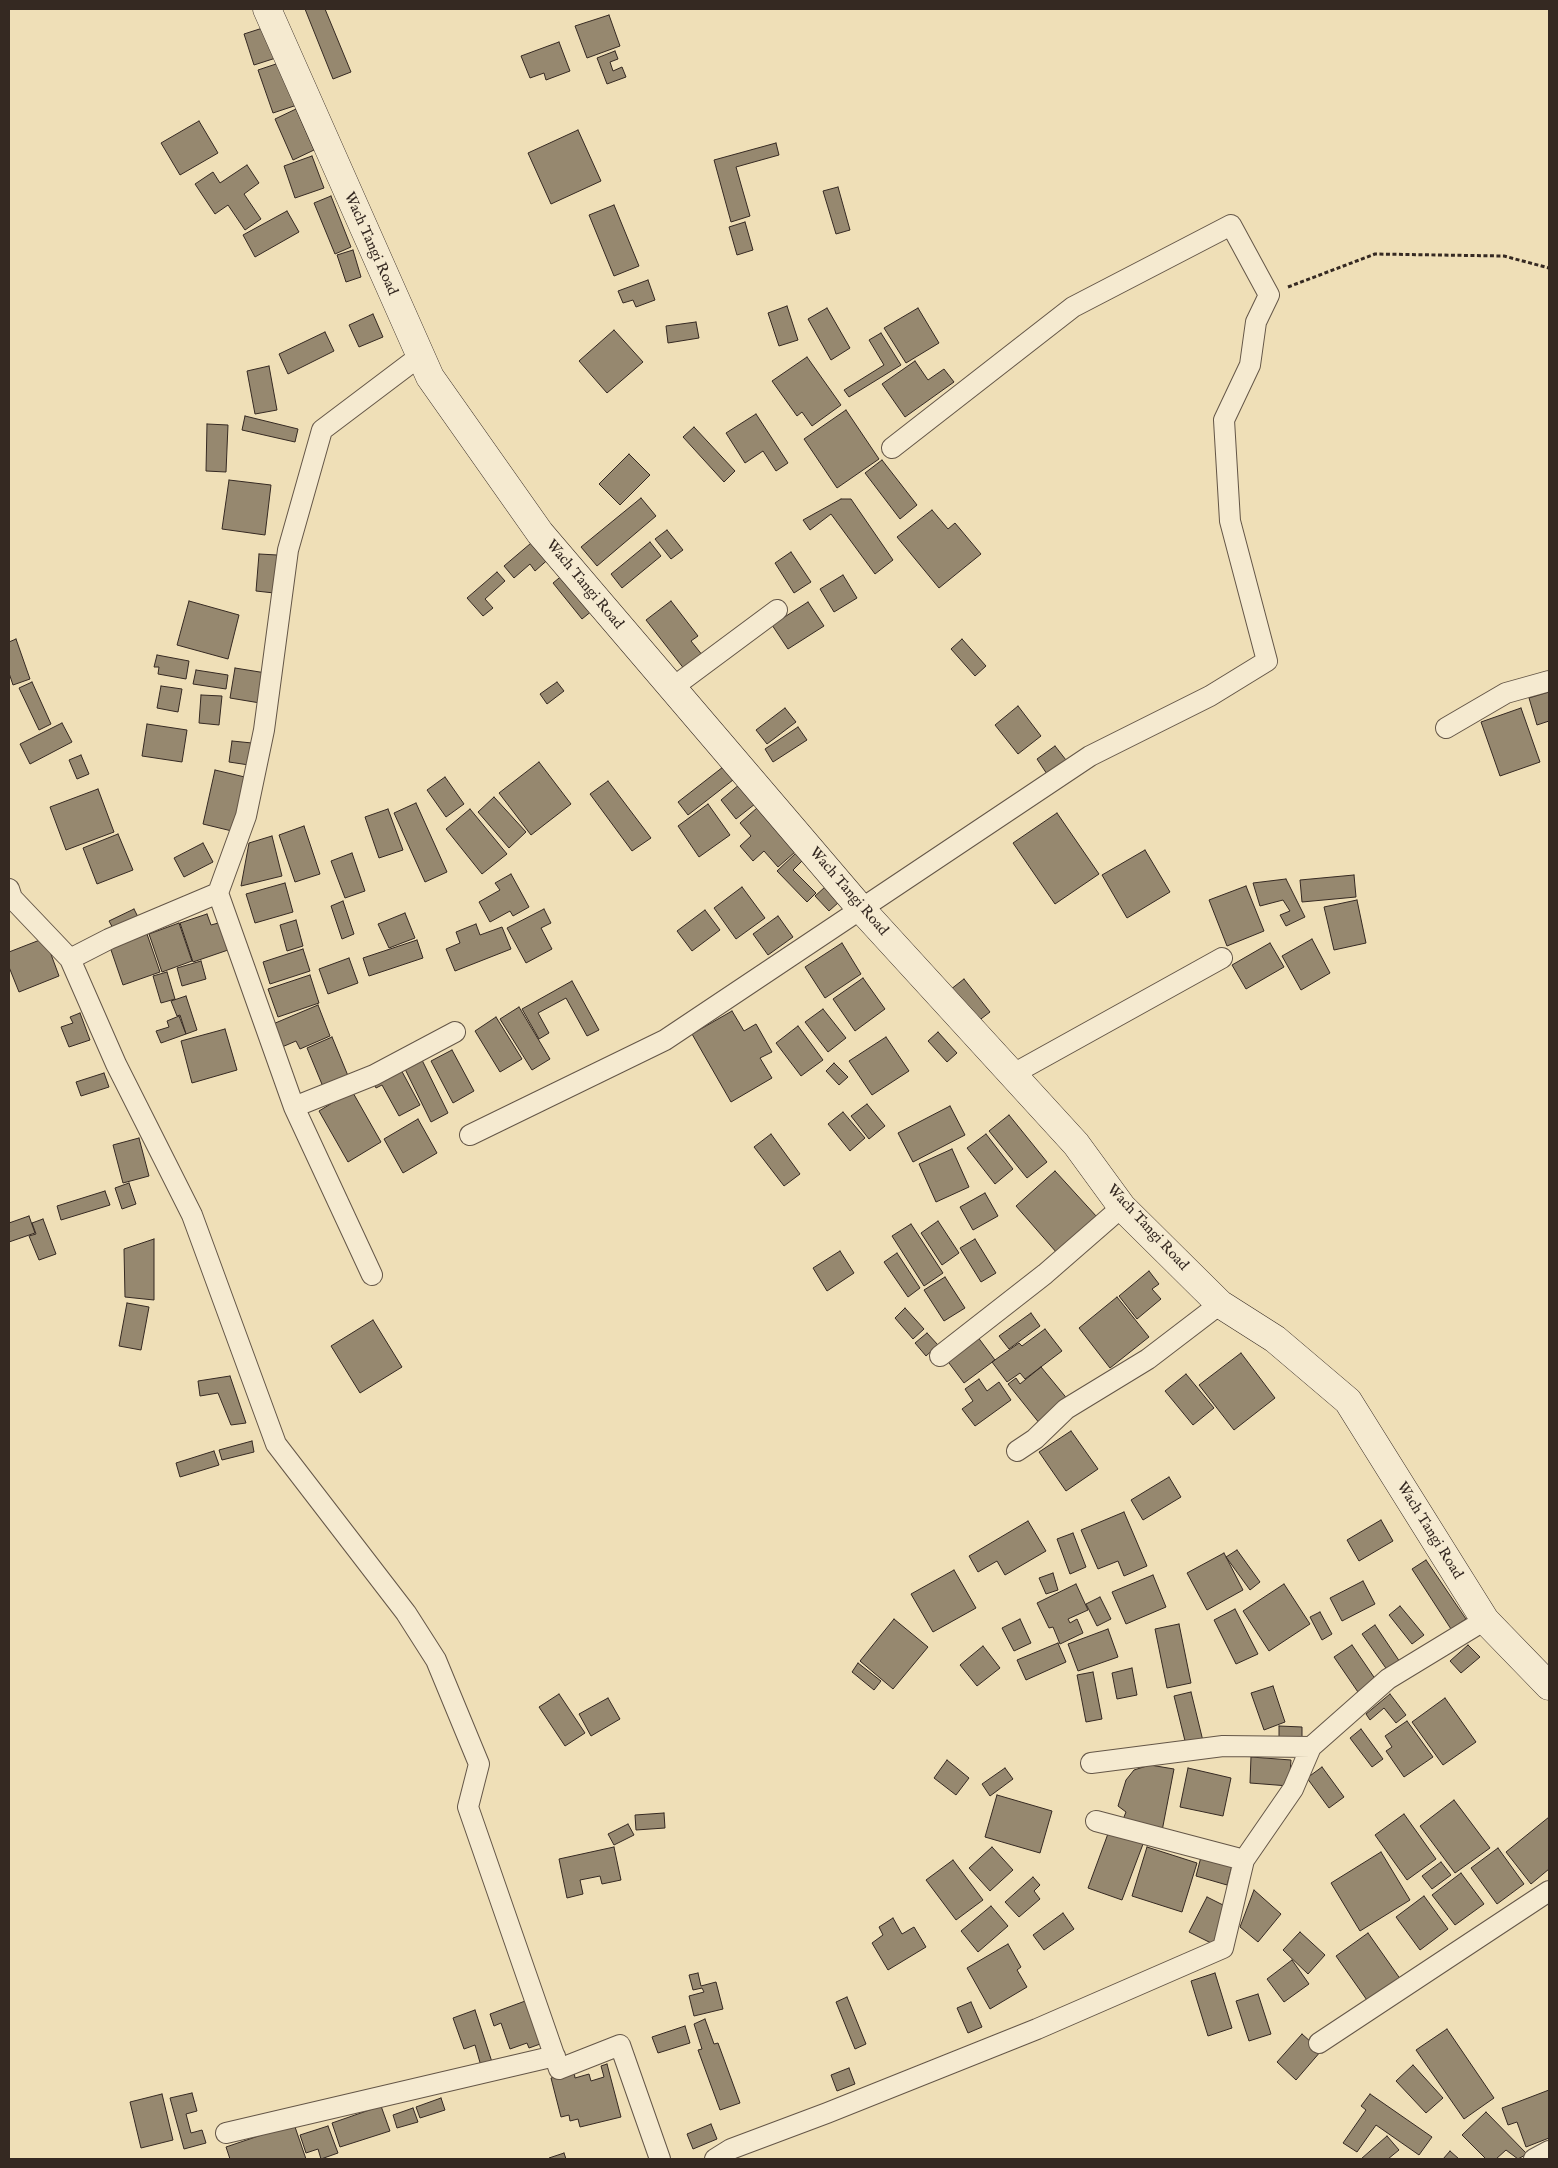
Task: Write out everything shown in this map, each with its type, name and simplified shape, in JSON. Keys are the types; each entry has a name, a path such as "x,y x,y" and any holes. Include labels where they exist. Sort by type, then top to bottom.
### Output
{"main road":[{"name":"Wach Tangi Road","path":"267,9 430,377 540,533 862,910 1076,1144 1122,1207 1220,1304 1275,1339 1348,1401 1485,1620 1549,1686"}],"street":[{"path":"470,1136 665,1040 1090,756 1210,696 1267,661 1230,521 1224,420 1250,365 1256,322 1269,295 1231,225 1074,307 892,448"},
{"path":"372,1275 294,1108 218,892 246,816 264,730 288,550 322,430 420,356"},
{"path":"672,688 777,610"},
{"path":"1446,728 1506,693 1549,681"},
{"path":"9,889 12,898 70,959 116,1064 192,1215 276,1444 406,1613 436,1660 479,1764 468,1807 559,2069 620,2044 660,2159"},
{"path":"70,959 109,939 218,892"},
{"path":"1013,1074 1222,958"},
{"path":"294,1108 374,1075 455,1032"},
{"path":"940,1356 1045,1274 1122,1207"},
{"path":"1017,1451 1035,1439 1066,1409 1148,1359 1220,1304"},
{"path":"715,2159 731,2149 1037,2029 1223,1948 1244,1860 1292,1789 1311,1747 1388,1679 1485,1620"},
{"path":"1091,1763 1223,1746 1311,1747"},
{"path":"1096,1821 1244,1860"},
{"path":"1320,2043 1549,1891"},
{"path":"226,2133 555,2056"},
{"path":"1534,2159 1549,2151"}],"path":[{"path":"1269,295 1375,254 1504,256 1549,268"}],"building":[{"path":"305,9 325,9 351,72 333,79"},
{"path":"609,15 620,46 587,58 575,26"},
{"path":"272,25 282,56 254,65 244,34"},
{"path":"559,42 570,71 546,80 544,73 530,78 521,56"},
{"path":"615,51 618,59 610,62 613,71 622,67 626,77 607,84 597,58"},
{"path":"285,61 300,104 273,113 258,70"},
{"path":"296,109 314,150 293,160 275,119"},
{"path":"199,121 218,153 180,175 161,143"},
{"path":"578,130 601,181 551,204 528,153"},
{"path":"776,143 779,155 736,167 750,216 731,222 714,160"},
{"path":"312,156 324,188 295,198 284,166"},
{"path":"247,165 259,183 244,194 261,219 245,230 228,205 215,214 195,184 213,172 220,183"},
{"path":"838,187 850,230 836,234 823,191"},
{"path":"331,196 351,247 335,254 314,203"},
{"path":"614,205 639,266 614,276 589,215"},
{"path":"287,211 299,232 255,257 243,235"},
{"path":"745,222 753,250 737,255 729,227"},
{"path":"353,250 361,277 346,282 337,255"},
{"path":"648,280 655,300 636,307 633,300 623,303 618,291"},
{"path":"787,306 798,340 779,346 768,313"},
{"path":"827,308 850,348 831,360 808,319"},
{"path":"918,308 939,343 906,363 884,328"},
{"path":"373,314 383,337 359,347 349,325"},
{"path":"696,322 699,338 668,343 666,326"},
{"path":"614,330 643,362 607,393 579,361"},
{"path":"325,332 334,351 288,374 279,354"},
{"path":"881,333 901,365 849,397 844,390 884,365 869,340"},
{"path":"807,357 841,405 812,426 802,412 797,416 772,381"},
{"path":"915,361 928,380 944,369 954,382 905,417 882,384"},
{"path":"269,366 277,410 255,414 247,371"},
{"path":"846,410 879,459 837,488 804,439"},
{"path":"756,414 788,463 776,471 763,451 745,463 726,433"},
{"path":"245,416 298,429 295,442 242,430"},
{"path":"207,424 228,425 226,472 206,471"},
{"path":"694,427 735,471 724,482 683,437"},
{"path":"629,454 650,475 620,505 599,484"},
{"path":"882,460 917,505 900,519 865,473"},
{"path":"229,480 271,485 265,535 222,529"},
{"path":"641,498 656,516 597,566 581,547"},
{"path":"841,499 851,499 893,560 875,574 831,514 810,530 803,520"},
{"path":"932,510 948,529 955,523 981,554 939,588 897,537"},
{"path":"667,530 683,550 671,559 655,539"},
{"path":"537,538 552,556 535,571 530,564 514,578 504,566"},
{"path":"650,542 661,556 622,588 611,574"},
{"path":"791,552 811,582 794,593 775,563"},
{"path":"259,554 277,555 274,593 256,591"},
{"path":"497,572 505,581 485,599 493,608 483,616 467,598"},
{"path":"564,574 593,610 582,619 553,583"},
{"path":"843,575 857,598 834,612 820,589"},
{"path":"189,601 239,615 228,659 177,645"},
{"path":"671,601 698,636 691,641 703,656 685,670 646,620"},
{"path":"808,602 824,626 788,649 772,625"},
{"path":"16,639 30,679 13,685 9,673 9,642"},
{"path":"962,639 986,666 975,676 951,649"},
{"path":"157,655 189,661 186,679 158,674 159,667 154,667"},
{"path":"235,668 266,673 260,703 230,698"},
{"path":"196,670 228,675 226,689 193,684"},
{"path":"32,682 51,724 39,730 19,688"},
{"path":"557,682 564,691 547,704 540,694"},
{"path":"161,686 182,689 178,712 157,708"},
{"path":"1549,692 1549,721 1537,725 1529,698"},
{"path":"201,695 222,696 219,725 199,723"},
{"path":"1018,706 1041,736 1018,754 995,725"},
{"path":"785,708 796,722 767,744 756,730"},
{"path":"1521,708 1540,762 1500,776 1481,722"},
{"path":"62,723 72,742 30,764 20,744"},
{"path":"147,724 187,730 182,762 142,756"},
{"path":"798,727 807,740 773,762 765,749"},
{"path":"232,741 252,743 249,765 229,762"},
{"path":"1055,746 1066,760 1047,774 1037,759"},
{"path":"81,755 89,774 77,779 69,760"},
{"path":"539,762 571,804 531,835 499,793"},
{"path":"723,767 733,780 688,815 678,802"},
{"path":"215,770 249,778 236,832 203,824"},
{"path":"445,777 464,804 446,817 427,790"},
{"path":"608,781 651,838 632,851 590,794"},
{"path":"740,784 755,804 736,819 721,800"},
{"path":"98,789 114,832 66,850 50,807"},
{"path":"494,797 526,832 509,848 478,812"},
{"path":"416,803 447,872 425,882 394,813"},
{"path":"708,804 730,835 699,857 678,826"},
{"path":"757,808 795,852 778,867 764,851 753,861 740,846 751,836 740,823"},
{"path":"388,809 403,850 379,858 365,817"},
{"path":"470,809 507,854 482,874 446,829"},
{"path":"1057,813 1099,874 1055,904 1013,843"},
{"path":"304,826 320,874 295,882 279,835"},
{"path":"118,834 133,870 97,884 83,848"},
{"path":"272,836 282,876 241,886 249,843"},
{"path":"203,843 213,862 184,877 174,858"},
{"path":"1145,850 1170,892 1127,918 1102,875"},
{"path":"352,853 365,891 345,898 331,861"},
{"path":"796,853 803,860 793,870 816,893 807,902 777,871"},
{"path":"511,874 529,907 513,916 510,911 490,922 479,902 500,890 495,883"},
{"path":"1354,875 1356,897 1302,902 1300,880"},
{"path":"1286,879 1305,917 1286,926 1280,915 1290,911 1283,900 1260,906 1253,883"},
{"path":"285,883 293,912 255,923 246,894"},
{"path":"1246,886 1264,931 1227,946 1209,900"},
{"path":"742,887 765,918 736,939 714,908"},
{"path":"825,887 839,902 829,911 815,896"},
{"path":"1357,900 1366,943 1334,950 1324,907"},
{"path":"343,901 354,934 342,939 331,906"},
{"path":"134,909 140,921 115,932 109,921"},
{"path":"544,909 551,923 541,928 552,949 526,963 507,928"},
{"path":"705,910 720,930 692,951 677,931"},
{"path":"405,913 415,938 389,948 378,924"},
{"path":"207,914 211,925 222,922 231,949 193,962 180,923"},
{"path":"778,916 793,937 768,955 753,934"},
{"path":"296,920 303,946 287,951 280,925"},
{"path":"179,923 192,961 162,972 149,934"},
{"path":"476,924 480,935 502,927 511,949 455,971 446,949 460,943 456,932"},
{"path":"147,934 160,972 123,985 110,947"},
{"path":"45,938 59,976 19,992 9,967 9,952"},
{"path":"1312,939 1330,973 1301,990 1282,956"},
{"path":"417,940 423,958 369,976 363,958"},
{"path":"842,943 861,974 825,998 805,967"},
{"path":"1270,943 1284,967 1246,989 1232,965"},
{"path":"303,949 310,971 270,984 263,962"},
{"path":"349,958 358,983 328,994 319,969"},
{"path":"201,961 206,979 182,986 177,968"},
{"path":"167,972 175,999 161,1003 153,976"},
{"path":"310,975 319,1003 278,1017 268,989"},
{"path":"863,978 885,1009 855,1031 833,999"},
{"path":"964,979 990,1012 977,1022 946,993"},
{"path":"572,981 599,1030 587,1036 566,998 538,1013 549,1033 539,1039 522,1009"},
{"path":"186,996 197,1030 186,1034 180,1015 177,1016 171,1001"},
{"path":"318,1005 330,1036 300,1049 296,1041 282,1047 273,1024"},
{"path":"519,1007 550,1059 532,1070 500,1019"},
{"path":"823,1009 846,1038 828,1052 805,1022"},
{"path":"732,1011 744,1031 756,1024 772,1052 760,1058 772,1078 731,1102 692,1034"},
{"path":"80,1013 90,1040 69,1047 61,1027 73,1023 70,1017"},
{"path":"179,1016 186,1034 161,1043 156,1031 169,1027 167,1021"},
{"path":"496,1017 522,1059 500,1072 475,1031"},
{"path":"798,1026 823,1060 801,1076 776,1043"},
{"path":"225,1029 237,1070 192,1083 181,1041"},
{"path":"938,1032 957,1053 947,1062 928,1041"},
{"path":"332,1037 351,1083 326,1094 307,1048"},
{"path":"886,1037 909,1071 872,1095 849,1061"},
{"path":"452,1050 474,1091 453,1103 431,1061"},
{"path":"421,1058 448,1113 431,1122 404,1067"},
{"path":"834,1063 848,1077 839,1085 826,1071"},
{"path":"399,1066 420,1105 399,1116 382,1085 376,1088 372,1080"},
{"path":"104,1073 109,1087 81,1096 76,1082"},
{"path":"352,1091 381,1142 348,1162 319,1111"},
{"path":"867,1104 885,1126 869,1139 851,1116"},
{"path":"950,1106 965,1135 913,1162 898,1133"},
{"path":"843,1112 865,1138 850,1151 828,1124"},
{"path":"1009,1115 1047,1162 1027,1178 989,1131"},
{"path":"418,1119 437,1153 403,1173 384,1139"},
{"path":"771,1134 800,1174 784,1186 754,1147"},
{"path":"986,1134 1013,1169 995,1184 967,1148"},
{"path":"139,1138 149,1176 123,1183 113,1145"},
{"path":"952,1149 969,1187 936,1202 919,1164"},
{"path":"1055,1171 1097,1217 1057,1253 1016,1206"},
{"path":"129,1183 136,1204 122,1209 115,1188"},
{"path":"105,1191 110,1205 61,1220 57,1206"},
{"path":"985,1193 998,1216 973,1230 960,1207"},
{"path":"29,1216 35,1233 9,1242 9,1223"},
{"path":"43,1219 56,1254 39,1260 29,1236 36,1234 32,1223"},
{"path":"938,1221 959,1253 942,1265 921,1233"},
{"path":"911,1224 943,1273 924,1286 892,1236"},
{"path":"154,1239 154,1300 125,1297 124,1249"},
{"path":"975,1239 996,1273 981,1282 960,1248"},
{"path":"840,1251 854,1273 827,1291 813,1268"},
{"path":"897,1253 920,1288 908,1297 884,1262"},
{"path":"1149,1271 1159,1284 1152,1289 1161,1299 1137,1319 1119,1296"},
{"path":"945,1277 965,1308 944,1321 924,1290"},
{"path":"1117,1297 1149,1337 1110,1368 1079,1328"},
{"path":"127,1303 149,1307 141,1350 119,1346"},
{"path":"905,1308 924,1329 913,1339 895,1318"},
{"path":"1031,1313 1040,1326 1009,1349 999,1336"},
{"path":"373,1320 402,1367 360,1393 331,1346"},
{"path":"1045,1329 1062,1351 1025,1379 1020,1373 1007,1382 992,1362 1019,1343 1022,1346"},
{"path":"927,1333 938,1345 926,1356 915,1343"},
{"path":"977,1336 995,1360 964,1383 946,1359"},
{"path":"1241,1353 1275,1398 1234,1430 1199,1385"},
{"path":"1041,1367 1069,1401 1040,1424 1008,1384 1016,1378 1020,1384"},
{"path":"1186,1374 1214,1408 1193,1425 1165,1391"},
{"path":"230,1376 246,1423 231,1425 218,1393 200,1396 198,1381"},
{"path":"979,1379 987,1391 999,1382 1011,1400 975,1426 962,1409 973,1401 965,1389"},
{"path":"1071,1431 1098,1469 1066,1491 1039,1452"},
{"path":"252,1441 254,1452 222,1460 219,1450"},
{"path":"214,1451 219,1465 180,1477 176,1463"},
{"path":"1169,1477 1181,1497 1143,1520 1131,1500"},
{"path":"1124,1512 1147,1566 1124,1576 1118,1561 1098,1569 1081,1530"},
{"path":"1381,1520 1393,1541 1359,1561 1347,1540"},
{"path":"1028,1521 1046,1551 1005,1575 997,1561 978,1572 969,1556"},
{"path":"1073,1533 1086,1567 1070,1574 1057,1539"},
{"path":"1237,1550 1260,1582 1250,1590 1226,1557"},
{"path":"1224,1553 1243,1590 1207,1610 1187,1573"},
{"path":"1426,1560 1466,1619 1451,1629 1412,1569"},
{"path":"954,1570 976,1608 933,1632 911,1594"},
{"path":"1053,1573 1058,1590 1046,1594 1039,1578"},
{"path":"1153,1575 1166,1607 1126,1624 1112,1592"},
{"path":"1363,1581 1375,1604 1342,1621 1330,1598"},
{"path":"1076,1584 1088,1610 1068,1619 1070,1623 1077,1619 1083,1633 1060,1644 1053,1627 1049,1628 1037,1603"},
{"path":"1284,1584 1310,1624 1269,1651 1243,1611"},
{"path":"1100,1597 1111,1619 1097,1626 1086,1604"},
{"path":"1400,1606 1424,1635 1412,1644 1389,1615"},
{"path":"1235,1609 1258,1654 1236,1664 1214,1620"},
{"path":"1320,1612 1332,1634 1322,1640 1310,1617"},
{"path":"894,1619 928,1647 893,1689 860,1661"},
{"path":"1020,1619 1031,1643 1014,1651 1002,1628"},
{"path":"1179,1624 1191,1683 1167,1688 1155,1629"},
{"path":"1375,1625 1402,1665 1390,1674 1362,1634"},
{"path":"1108,1629 1118,1657 1078,1671 1068,1644"},
{"path":"1058,1643 1066,1662 1026,1680 1017,1660"},
{"path":"1352,1645 1378,1683 1360,1695 1334,1657"},
{"path":"1468,1645 1480,1657 1461,1673 1450,1661"},
{"path":"983,1646 1000,1668 977,1686 960,1665"},
{"path":"858,1663 881,1681 874,1690 852,1672"},
{"path":"1132,1668 1137,1695 1117,1699 1112,1673"},
{"path":"1093,1672 1102,1719 1086,1722 1077,1675"},
{"path":"1273,1686 1285,1722 1264,1730 1251,1693"},
{"path":"1191,1692 1203,1741 1186,1745 1174,1696"},
{"path":"559,1694 585,1733 565,1746 539,1707"},
{"path":"1390,1694 1406,1715 1396,1723 1384,1708 1370,1720 1366,1714"},
{"path":"608,1698 620,1719 591,1736 579,1714"},
{"path":"1445,1698 1476,1742 1443,1765 1412,1722"},
{"path":"1407,1721 1433,1757 1404,1777 1386,1751 1392,1747 1385,1736"},
{"path":"1279,1726 1302,1727 1302,1740 1279,1739"},
{"path":"1361,1729 1383,1759 1372,1767 1350,1738"},
{"path":"1251,1757 1291,1760 1289,1786 1250,1783"},
{"path":"947,1760 969,1778 956,1795 934,1778"},
{"path":"1150,1765 1174,1769 1162,1831 1122,1822 1126,1812 1118,1806 1126,1780 1134,1770"},
{"path":"1322,1767 1344,1797 1329,1808 1307,1778"},
{"path":"1005,1768 1013,1779 990,1796 982,1784"},
{"path":"1188,1768 1231,1778 1223,1816 1180,1807"},
{"path":"997,1795 1052,1811 1040,1853 985,1837"},
{"path":"1454,1800 1490,1848 1455,1873 1420,1826"},
{"path":"664,1813 665,1828 636,1830 635,1815"},
{"path":"1404,1814 1436,1859 1407,1880 1375,1835"},
{"path":"1549,1817 1549,1869 1531,1884 1506,1852"},
{"path":"628,1824 634,1835 614,1845 608,1834"},
{"path":"1109,1831 1143,1844 1122,1900 1088,1888"},
{"path":"614,1847 621,1880 602,1884 600,1876 580,1880 583,1894 567,1898 559,1859"},
{"path":"992,1847 1013,1870 990,1891 969,1868"},
{"path":"1147,1847 1197,1863 1182,1912 1132,1896"},
{"path":"1498,1848 1524,1884 1497,1904 1471,1868"},
{"path":"1381,1852 1410,1900 1360,1931 1331,1883"},
{"path":"1201,1857 1232,1866 1227,1885 1196,1876"},
{"path":"953,1860 983,1900 956,1920 926,1880"},
{"path":"1441,1862 1451,1875 1432,1889 1422,1876"},
{"path":"1461,1873 1484,1904 1455,1925 1432,1895"},
{"path":"1033,1877 1040,1885 1034,1891 1040,1899 1019,1917 1005,1902"},
{"path":"1254,1890 1281,1914 1258,1942 1240,1927"},
{"path":"1424,1896 1448,1929 1420,1950 1396,1917"},
{"path":"1207,1897 1231,1909 1213,1944 1189,1932"},
{"path":"991,1906 1008,1926 978,1952 961,1931"},
{"path":"1063,1913 1074,1929 1044,1950 1033,1935"},
{"path":"893,1918 902,1934 914,1927 926,1947 888,1970 872,1943 883,1935 879,1927"},
{"path":"1300,1932 1325,1955 1308,1974 1283,1950"},
{"path":"1368,1933 1401,1980 1369,2003 1336,1956"},
{"path":"1008,1944 1021,1967 1017,1970 1027,1987 990,2009 967,1968"},
{"path":"1292,1960 1309,1984 1284,2002 1267,1979"},
{"path":"698,1973 701,1986 716,1982 723,2009 694,2016 689,1996 704,1992 702,1988 693,1990 689,1975"},
{"path":"1215,1973 1232,2028 1208,2036 1191,1981"},
{"path":"1258,1994 1271,2034 1249,2041 1236,2001"},
{"path":"847,1997 866,2044 855,2049 836,2002"},
{"path":"528,2000 543,2043 529,2048 527,2043 510,2049 501,2023 494,2026 490,2014"},
{"path":"971,2002 982,2027 968,2033 957,2008"},
{"path":"475,2010 492,2062 481,2066 475,2045 464,2049 453,2018"},
{"path":"705,2019 714,2044 718,2043 740,2103 720,2110 698,2050 702,2049 694,2024"},
{"path":"685,2026 690,2043 658,2053 652,2037"},
{"path":"1447,2029 1494,2098 1464,2119 1416,2050"},
{"path":"1302,2034 1321,2051 1296,2080 1277,2062"},
{"path":"607,2064 621,2117 580,2127 578,2119 570,2121 569,2115 561,2117 551,2078 574,2072 575,2078 589,2074 591,2081 604,2077 601,2066"},
{"path":"1413,2065 1443,2098 1426,2113 1396,2081"},
{"path":"849,2068 855,2084 837,2091 831,2075"},
{"path":"1549,2090 1549,2138 1526,2147 1517,2122 1508,2125 1502,2108"},
{"path":"192,2093 197,2111 186,2114 191,2133 202,2130 206,2143 184,2149 170,2098"},
{"path":"162,2094 173,2140 141,2148 130,2102"},
{"path":"1370,2094 1432,2137 1419,2155 1376,2125 1357,2152 1343,2143 1366,2110 1361,2106"},
{"path":"441,2098 445,2110 420,2118 416,2107"},
{"path":"381,2106 390,2131 340,2147 332,2123"},
{"path":"413,2108 418,2122 397,2128 393,2115"},
{"path":"1486,2112 1527,2154 1518,2159 1506,2150 1496,2159 1486,2159 1462,2135"},
{"path":"294,2124 306,2159 230,2159 226,2147"},
{"path":"711,2124 717,2139 693,2149 687,2134"},
{"path":"328,2126 338,2153 321,2159 318,2149 306,2153 300,2135"},
{"path":"1387,2136 1399,2150 1388,2159 1361,2159"},
{"path":"1450,2151 1459,2159 1443,2159"},
{"path":"564,2153 566,2159 549,2159 549,2158"}]}
